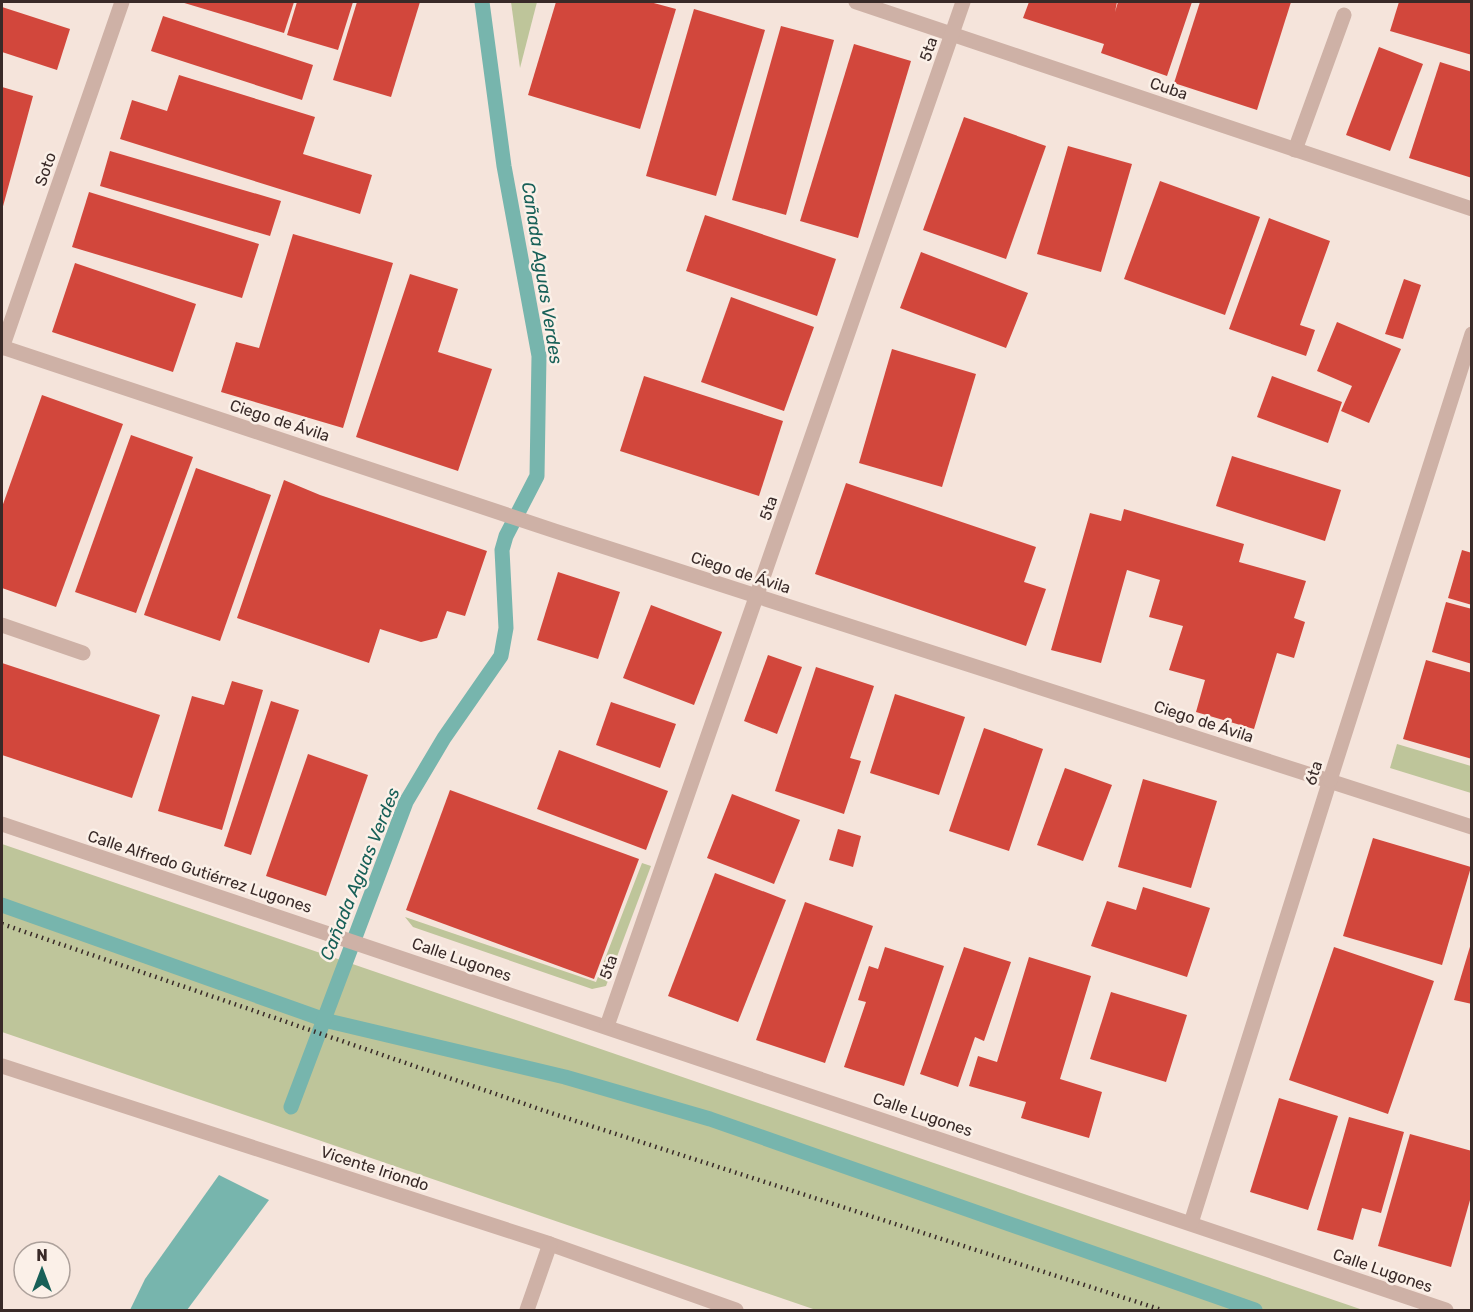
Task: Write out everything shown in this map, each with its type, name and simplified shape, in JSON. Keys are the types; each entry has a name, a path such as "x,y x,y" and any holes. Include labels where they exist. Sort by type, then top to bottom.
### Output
{"street":[{"name":"Soto","path":"2,347 122,2"},
{"name":"Cuba","path":"856,2 1472,209"},
{"name":"5ta","path":"606,1026 963,2"},
{"path":"1295,150 1344,15"},
{"name":"6ta","path":"1191,1223 1472,334"},
{"name":"Ciego de Ávila","path":"2,347 490,510 1472,827"},
{"path":"2,625 83,653"},
{"name":"Calle Alfredo Gutiérrez Lugones","path":"2,824 387,952"},
{"name":"Calle Lugones","path":"387,952 1446,1311"},
{"name":"Vicente Iriondo","path":"2,1066 550,1244 736,1311"},
{"path":"527,1311 550,1244"}],"green space":[{"path":"511,2 537,2 520,68"},
{"path":"1397,744 1471,766 1471,793 1390,768"},
{"path":"2,844 1363,1310 816,1310 2,1032"},
{"path":"642,863 651,866 606,986 592,989 413,927 405,917 596,982"}],"water":[{"path":"219,1175 269,1200 187,1310 130,1310 145,1279"}],"building":[{"path":"181,2 294,2 284,33"},
{"path":"297,2 353,2 338,50 287,35"},
{"path":"357,2 420,2 391,97 333,80"},
{"path":"556,2 650,2 676,9 640,129 528,95"},
{"path":"1029,2 1117,2 1115,12 1118,2 1192,2 1167,76 1101,53 1104,44 1023,18"},
{"path":"1200,2 1291,2 1257,110 1174,83"},
{"path":"1399,2 1472,2 1472,55 1390,31"},
{"path":"2,7 70,29 57,70 2,52"},
{"path":"694,9 765,30 716,196 646,176"},
{"path":"163,16 313,65 302,100 151,51"},
{"path":"781,26 834,40 786,215 732,200"},
{"path":"854,44 911,61 858,238 800,221"},
{"path":"1379,47 1423,64 1390,151 1346,135"},
{"path":"1440,62 1472,72 1472,178 1409,158"},
{"path":"179,75 315,117 303,154 372,175 360,214 120,139 132,100 167,111"},
{"path":"2,87 33,96 2,210"},
{"path":"964,117 1046,146 1006,259 923,230"},
{"path":"1068,146 1132,164 1101,272 1037,254"},
{"path":"110,151 281,201 270,236 100,186"},
{"path":"1160,181 1260,217 1225,315 1124,279"},
{"path":"89,192 259,244 242,298 72,247"},
{"path":"705,215 836,259 817,316 686,271"},
{"path":"1269,218 1330,241 1300,325 1315,330 1306,356 1229,329"},
{"path":"293,234 393,263 343,428 221,392 236,342 259,348"},
{"path":"921,252 1028,293 1006,348 900,308"},
{"path":"75,263 196,304 173,372 52,332"},
{"path":"410,274 458,289 438,352 492,369 458,471 356,437"},
{"path":"1404,279 1421,285 1403,339 1385,334"},
{"path":"731,297 814,327 784,411 701,382"},
{"path":"1337,322 1401,349 1369,423 1341,411 1352,386 1317,371"},
{"path":"892,349 976,374 942,487 859,463"},
{"path":"644,376 783,421 759,496 620,451"},
{"path":"1272,376 1342,402 1328,443 1257,417"},
{"path":"42,395 123,424 56,607 2,588 2,507"},
{"path":"131,435 193,457 136,613 75,592"},
{"path":"1232,456 1341,490 1325,541 1216,506"},
{"path":"196,468 271,495 220,641 144,615"},
{"path":"284,480 320,495 487,551 465,616 447,611 437,638 421,642 380,629 369,663 237,618"},
{"path":"846,483 1036,547 1024,582 1046,589 1026,646 815,574"},
{"path":"1124,509 1244,544 1239,562 1306,581 1294,618 1305,622 1294,658 1277,653 1254,729 1196,712 1205,680 1169,670 1183,626 1149,617 1160,580 1127,570 1101,663 1051,650 1090,513 1121,521"},
{"path":"1462,550 1472,553 1472,605 1448,598"},
{"path":"558,572 620,592 598,659 537,640"},
{"path":"1446,602 1472,609 1472,664 1432,652"},
{"path":"651,605 722,632 694,705 623,678"},
{"path":"768,655 802,667 777,734 744,721"},
{"path":"1426,660 1472,673 1472,759 1403,739"},
{"path":"2,663 160,715 132,798 2,755"},
{"path":"816,667 874,686 850,758 861,761 844,814 775,791"},
{"path":"232,681 263,690 222,830 158,811 192,696 224,705"},
{"path":"895,694 965,717 939,795 870,773"},
{"path":"271,701 299,710 251,855 224,846"},
{"path":"611,702 676,724 660,768 596,745"},
{"path":"984,728 1043,749 1009,851 949,831"},
{"path":"559,750 668,791 646,850 537,809"},
{"path":"308,754 368,775 326,896 266,876"},
{"path":"1065,768 1112,785 1083,861 1037,845"},
{"path":"1143,779 1217,801 1191,888 1118,867"},
{"path":"450,790 639,859 594,979 406,910"},
{"path":"732,794 800,820 774,884 707,858"},
{"path":"838,829 861,836 853,867 829,860"},
{"path":"1373,838 1471,867 1442,965 1343,936"},
{"path":"715,873 786,900 738,1022 668,996"},
{"path":"1143,887 1210,908 1187,977 1091,946 1107,901 1136,910"},
{"path":"805,902 873,926 825,1063 756,1040"},
{"path":"1472,940 1472,1004 1454,1000"},
{"path":"885,947 944,966 904,1086 844,1067 866,1002 858,1000 869,966 878,969"},
{"path":"964,947 1011,962 984,1041 975,1037 958,1087 920,1074"},
{"path":"1334,947 1434,981 1388,1114 1289,1080"},
{"path":"1029,957 1091,976 1060,1079 1102,1092 1089,1138 1021,1118 1026,1102 969,1086 978,1056 997,1062"},
{"path":"1111,992 1187,1015 1166,1082 1090,1059"},
{"path":"1279,1098 1338,1116 1308,1210 1250,1192"},
{"path":"1349,1117 1404,1132 1381,1213 1362,1208 1353,1240 1317,1230"},
{"path":"1410,1134 1472,1151 1472,1193 1451,1267 1378,1246"}],"waterway":[{"name":"Cañada Aguas Verdes","path":"291,1107 406,802 444,738 501,656 506,628 502,550 506,536 537,476 539,356 504,166 482,2"},
{"path":"2,905 328,1021 565,1077 710,1119 1255,1310"}],"railway":[{"path":"2,924 551,1113 1162,1310"}]}
